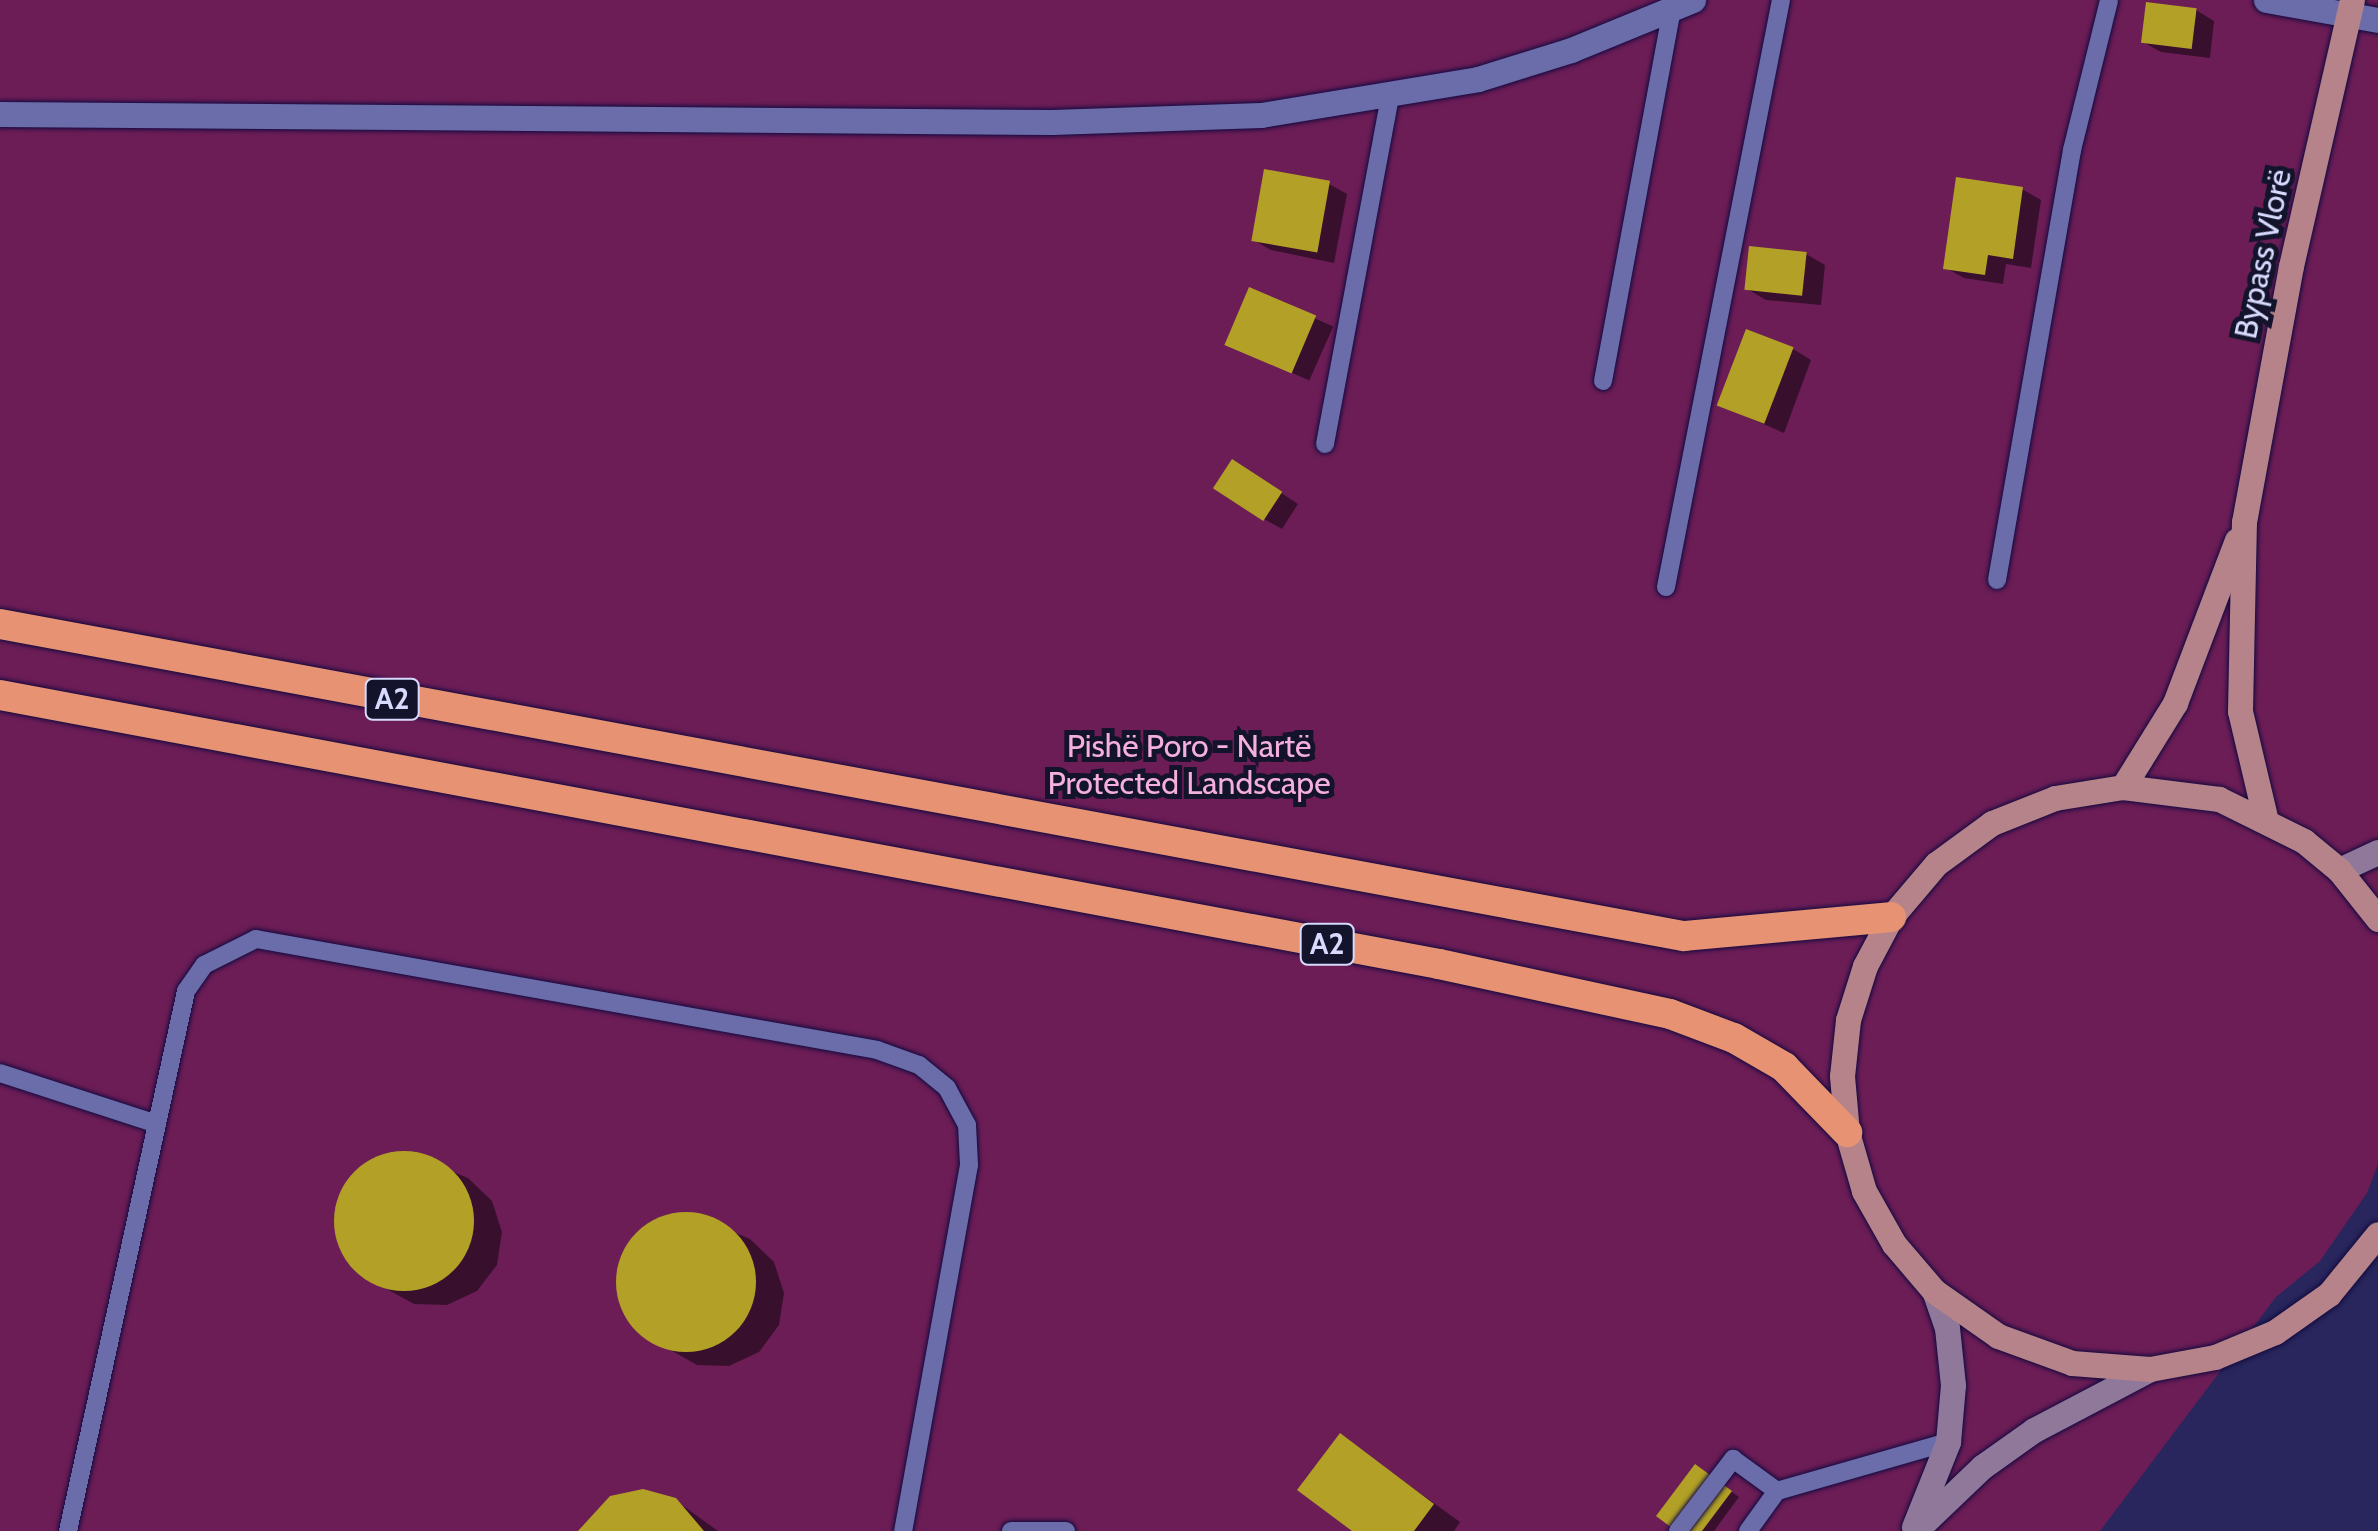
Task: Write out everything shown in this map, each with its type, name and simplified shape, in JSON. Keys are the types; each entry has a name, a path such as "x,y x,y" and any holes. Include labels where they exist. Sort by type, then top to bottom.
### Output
{"highway":[{"name":"A2","path":"0,624 1684,936 1891,916"},
{"name":"A2","path":"0,694 1439,964 1670,1014 1734,1038 1784,1068 1847,1132"}],"main road":[{"name":"Bypass Vlorë","path":"2244,522 2350,7"},
{"path":"2123,786 2175,704 2244,522"},
{"path":"2244,522 2240,711 2265,817"},
{"path":"2376,1240 2329,1294 2275,1332 2215,1358 2150,1368 2054,1356 1998,1336 1934,1291 1894,1244 1864,1190 1847,1132 1842,1076 1848,1020 1865,966 1891,916 1936,864 1992,824 2055,798 2123,786 2172,788 2265,817 2339,870 2378,919"},
{"path":"2339,870 2378,852"},
{"path":"1914,1531 1948,1442 1953,1385 1947,1328 1934,1291"},
{"path":"1914,1531 1982,1467 2034,1430 2150,1368"}],"street":[{"path":"2266,0 2350,7 2378,20"},
{"path":"0,114 1052,122 1261,115 1478,79 1682,4"}],"lane":[{"path":"1666,587 1781,0"},
{"path":"1997,580 2072,150 2108,0"},
{"path":"1604,382 1682,4"},
{"path":"1326,444 1391,93"},
{"path":"68,1531 186,991 204,965 256,940 877,1050 919,1065 947,1088 968,1125 969,1166 902,1531"},
{"path":"0,1073 158,1124"},
{"path":"1748,1531 1777,1491 1948,1442"},
{"path":"1678,1531 1733,1458 1777,1491"},
{"path":"1010,1531 1066,1531"}],"green space":[{"name":"Pishë Poro - Nartë Protected Landscape","path":"0,0 2378,0 2378,1164 2367,1193 2320,1261 2276,1297 2100,1531 0,1531"}],"building":[{"path":"2146,2 2197,8 2192,49 2141,43"},
{"path":"1264,169 1330,181 1317,253 1251,241"},
{"path":"1956,177 2023,187 2013,259 1988,255 1985,275 1943,269"},
{"path":"1749,246 1807,252 1802,296 1744,290"},
{"path":"1249,287 1316,316 1292,374 1224,345"},
{"path":"1746,329 1794,347 1764,424 1717,406"},
{"path":"1232,459 1282,492 1263,521 1213,488"},
{"path":"404,1151 431,1156 453,1172 469,1194 474,1221 469,1248 453,1270 431,1286 404,1291 377,1286 355,1270 339,1248 334,1221 339,1194 355,1172 377,1156"},
{"path":"686,1212 713,1217 735,1233 751,1255 756,1282 751,1309 735,1331 713,1347 686,1352 659,1347 637,1331 621,1309 616,1282 621,1255 637,1233 659,1217"},
{"path":"1340,1433 1434,1504 1414,1531 1352,1531 1297,1490"},
{"path":"1695,1464 1732,1491 1702,1531 1676,1531 1656,1516"},
{"path":"643,1489 676,1498 704,1531 578,1531 610,1496"}]}
